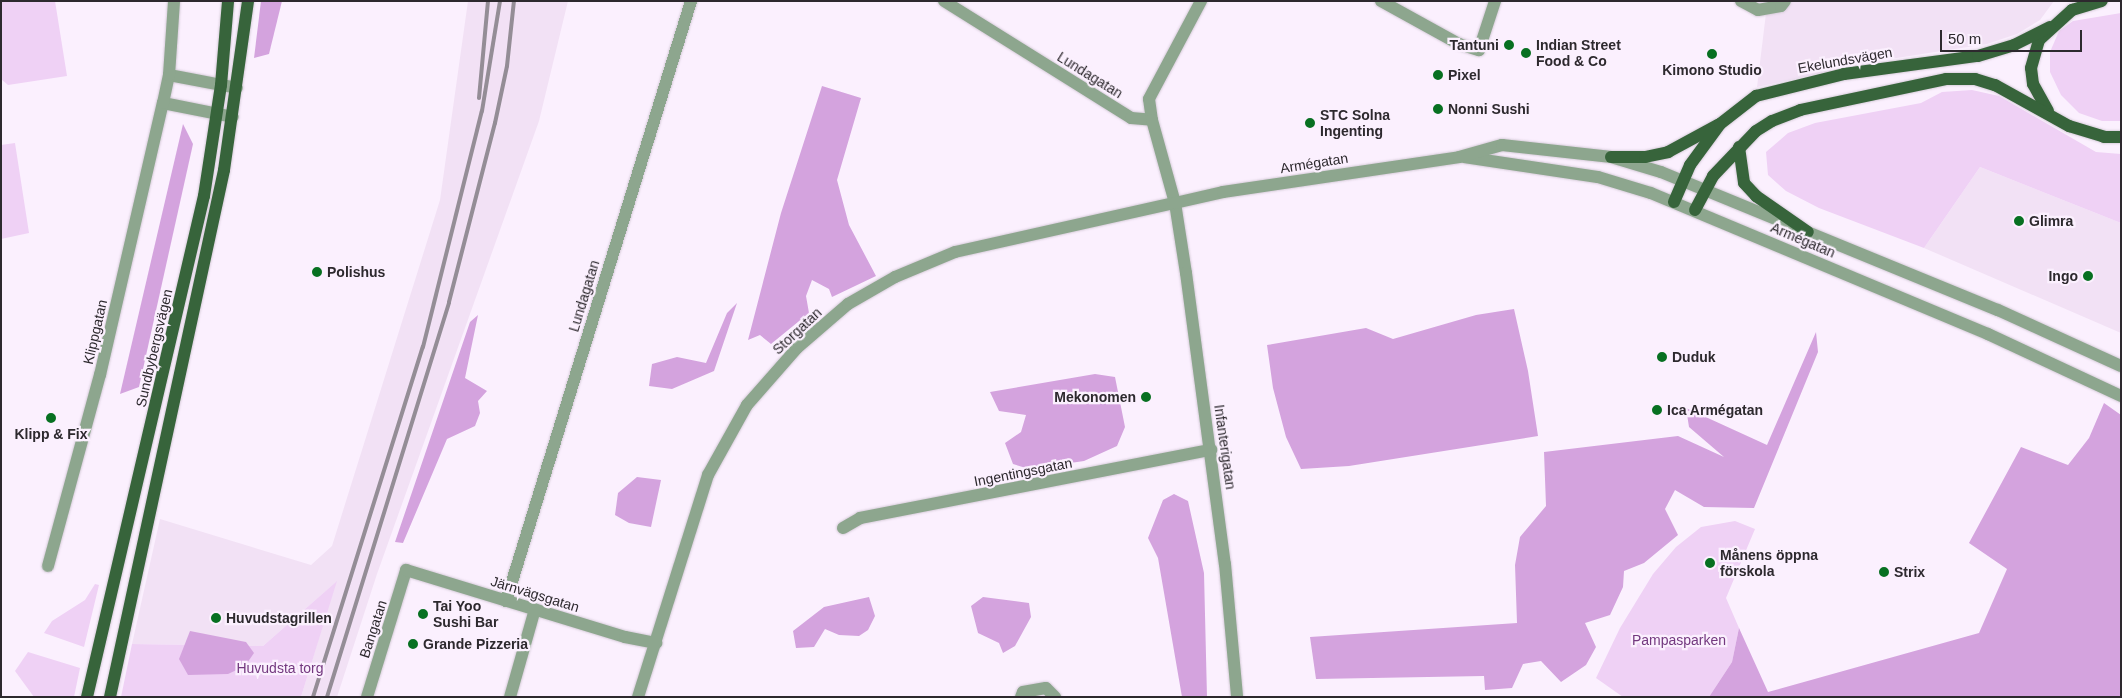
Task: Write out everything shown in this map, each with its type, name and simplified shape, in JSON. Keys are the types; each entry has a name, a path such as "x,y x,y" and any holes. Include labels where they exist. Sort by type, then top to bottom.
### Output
{"main road":[{"name":"Sundbybergsvägen","path":"87,697 204,196 221,85 228,1"},
{"path":"110,697 233,116 248,1"},
{"name":"Ekelundsvägen","path":"2050,115 2033,84 2030,68 2039,40 2072,6 2102,1"},
{"name":"Ekelundsvägen","path":"1674,202 1683,181 1720,124 1756,96 1775,89 1844,74 1978,56 2014,45 2050,27"},
{"path":"1695,210 1704,190 1739,147 1756,130 1800,110 1946,78 1975,79 1995,86 2091,134 2121,137"},
{"path":"1611,157 1645,157 1668,152 1720,124"},
{"path":"1739,147 1744,183 1756,196 1808,232"}],"street":[{"name":"Klippgatan","path":"48,566 100,375 163,103 169,75 174,1"},
{"name":"Lundagatan","path":"506,601 691,1"},
{"name":"Lundagatan","path":"944,1 1131,118 1152,120"},
{"path":"1175,203 1152,120 1149,99 1201,1"},
{"path":"1381,1 1459,44 1479,50 1495,1"},
{"path":"1741,1 1758,10 1781,6 1785,1"},
{"path":"169,75 237,88"},
{"path":"163,103 233,116"},
{"name":"Armégatan","path":"1175,203 1223,192 1459,157 1502,145 1611,157 1683,181 1808,232 1998,310 2121,366"},
{"name":"Armégatan","path":"1459,157 1598,177 1674,202 1988,334 2121,396"},
{"name":"Infanterigatan","path":"1175,203 1211,450 1237,697"},
{"name":"Storgatan","path":"638,697 708,475 747,405 797,348 848,304 895,277 955,252 1175,203"},
{"name":"Ingentingsgatan","path":"842,528 860,518 1211,450"},
{"name":"Järnvägsgatan","path":"406,570 506,601 656,643"},
{"name":"Bangatan","path":"367,697 406,570"},
{"path":"510,697 535,609"},
{"path":"1021,697 1023,692 1046,688 1054,697"}],"shaded area":[{"path":"261,1 282,1 269,54 254,58"},
{"path":"468,1 568,1 539,121 377,574 337,697 301,697 336,582 263,646 132,644 160,519 311,565 332,546 440,200"},
{"path":"1762,1 2054,1 2040,20 2017,34 1987,44 1877,61 1757,87 1767,5"},
{"path":"822,86 861,98 837,180 849,225 876,276 832,297 829,289 812,280 806,296 809,313 771,344 760,335 748,340 781,213"},
{"path":"183,124 193,144 139,387 120,394"},
{"path":"1980,167 2121,223 2121,333 1924,248"},
{"path":"737,303 714,371 672,389 649,386 652,364 677,357 706,363 727,313"},
{"path":"1514,309 1528,371 1538,436 1349,466 1301,469 1286,437 1273,388 1267,345 1366,328 1393,339 1476,315"},
{"path":"478,315 465,378 487,391 478,401 480,413 475,426 447,439 403,543 395,542 470,322"},
{"path":"1816,332 1818,352 1754,508 1704,507 1675,490 1665,509 1678,535 1644,563 1624,571 1623,587 1610,615 1585,623 1596,647 1586,665 1561,682 1541,661 1523,664 1512,688 1485,690 1484,676 1316,679 1310,637 1517,623 1515,565 1520,537 1546,506 1544,452 1678,436 1724,457 1689,427 1686,408 1767,445"},
{"path":"1095,374 1115,377 1125,427 1117,446 1084,461 1029,469 1013,464 1005,443 1021,432 1026,415 999,411 990,392"},
{"path":"2104,403 2121,415 2121,697 1709,697 1732,662 1739,628 1768,692 1979,633 2007,569 1969,543 2021,447 2068,465 2089,438"},
{"path":"637,477 661,480 651,527 629,523 615,515 618,493"},
{"path":"1174,494 1188,501 1204,573 1207,697 1182,697 1158,558 1148,538 1163,500"},
{"path":"869,597 875,616 868,630 859,636 839,635 825,629 814,647 796,648 793,631 824,607"},
{"path":"983,597 1029,603 1031,617 1015,646 1003,653 999,643 978,633 971,606"},
{"path":"190,631 246,642 254,653 245,666 228,674 188,675 179,659"}],"green space":[{"path":"1,1 55,1 67,76 8,85 1,79"},
{"path":"2121,13 2121,121 2102,121 2079,113 2061,95 2050,72 2050,52 2059,31 2073,21"},
{"path":"1972,90 1999,96 2096,152 2121,154 2121,223 1980,167 1924,248 1819,208 1786,191 1768,175 1766,152 1788,133 1815,123 1921,103 1942,92"},
{"path":"15,143 29,233 1,239 1,145"},
{"name":"Pampasparken","path":"1735,521 1755,529 1726,598 1739,628 1732,662 1709,697 1623,697 1596,678 1620,628 1653,574 1676,547 1701,527"},
{"name":"Huvudsta torg","path":"337,581 301,697 121,697 132,644 263,646"},
{"path":"95,584 99,585 84,647 44,633 52,621 85,600"},
{"path":"28,652 80,668 74,697 34,697 15,671"}],"railway":[{"path":"479,98 488,1"},
{"path":"313,697 423,347 482,111 500,1"},
{"path":"327,697 449,302 495,123 507,66 514,1"}],"place":[{"name":"Tantuni","path":"1509,45"},
{"name":"Indian Street Food & Co","path":"1526,53"},
{"name":"Kimono Studio","path":"1712,54"},
{"name":"Pixel","path":"1438,75"},
{"name":"Nonni Sushi","path":"1438,109"},
{"name":"STC Solna Ingenting","path":"1310,123"},
{"name":"Glimra","path":"2019,221"},
{"name":"Polishus","path":"317,272"},
{"name":"Ingo","path":"2088,276"},
{"name":"Duduk","path":"1662,357"},
{"name":"Mekonomen","path":"1146,397"},
{"name":"Ica Armégatan","path":"1657,410"},
{"name":"Klipp & Fix","path":"51,418"},
{"name":"Månens öppna förskola","path":"1710,563"},
{"name":"Strix","path":"1884,572"},
{"name":"Tai Yoo Sushi Bar","path":"423,614"},
{"name":"Huvudstagrillen","path":"216,618"},
{"name":"Grande Pizzeria","path":"413,644"}]}
